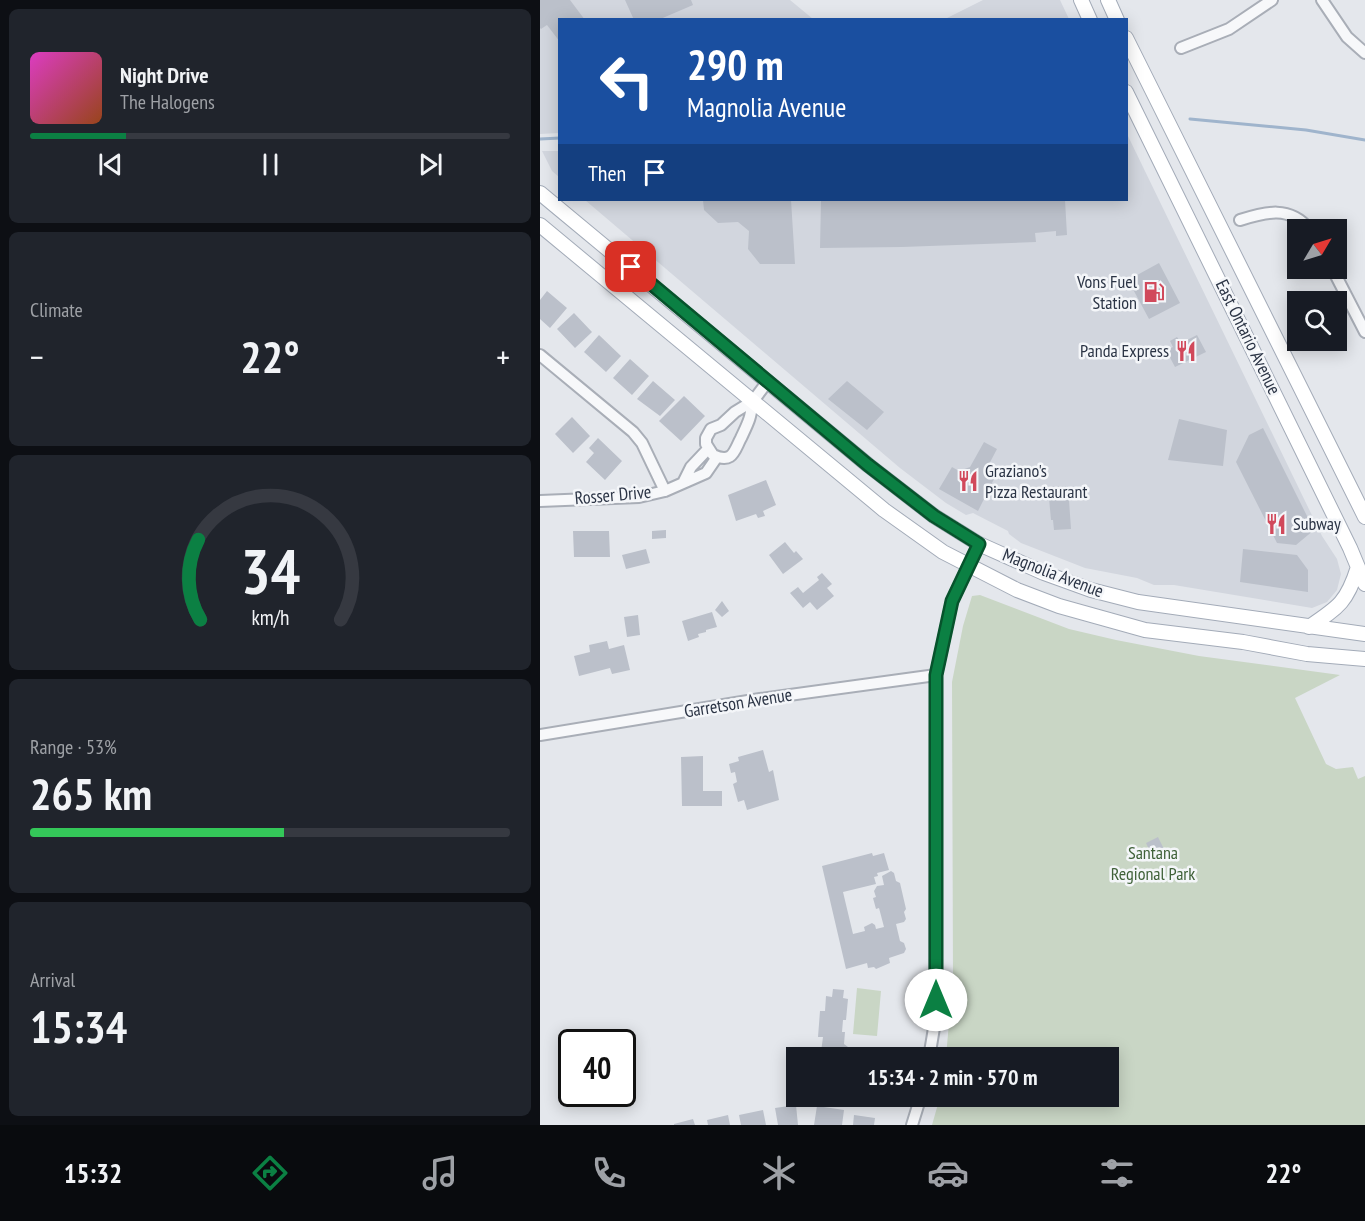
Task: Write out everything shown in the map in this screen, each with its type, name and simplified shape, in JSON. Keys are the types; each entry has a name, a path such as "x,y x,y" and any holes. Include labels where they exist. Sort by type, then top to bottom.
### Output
{"main road":[{"path":"1081,0 1089,18"},
{"path":"1108,0 1113,18"},
{"name":"East Ontario Avenue","path":"1128,42 1365,517"},
{"name":"East Ontario Avenue","path":"1128,96 1256,353 1365,584"},
{"name":"Magnolia Avenue","path":"540,193 904,493 934,516 979,544 1091,590 1138,602 1365,634"},
{"name":"Magnolia Avenue","path":"540,225 884,510 943,552 1017,590 1059,606 1145,630 1243,642 1307,654 1365,659"},
{"path":"1309,627 1339,607 1344,601 1358,567"}],"street":[{"path":"1181,48 1229,29 1272,0"},
{"path":"1322,0 1347,36 1365,53"},
{"path":"1240,220 1264,212 1280,211 1297,219"},
{"path":"1338,279 1365,332"},
{"path":"540,355 633,432 642,443 665,490"},
{"name":"Rosser Drive","path":"684,481 691,467 708,449 706,438 711,429 721,425 735,412 753,401 768,381"},
{"name":"Rosser Drive","path":"540,501 639,497 665,490 706,473 717,457 728,457 736,451 739,440 750,423 753,401"},
{"path":"708,449 717,457"},
{"path":"931,1047 935,1022 936,675 952,601 979,544"},
{"name":"Garretson Avenue","path":"540,735 760,699 936,675"},
{"path":"912,1125 918,1107"}],"shaded area":[{"path":"540,0 790,0 812,18 558,18 558,133 540,134"},
{"path":"983,0 1060,0 1069,18 947,18"},
{"path":"1128,136 1322,536 1337,559 1341,574 1337,590 1327,602 1312,608 1174,585 1154,585 1137,578 1085,568 1021,543 1008,531 973,513 966,515 946,503 900,468 586,201 1128,201"},
{"path":"542,151 558,151 558,176 552,171"}],"green space":[{"name":"Santana Regional Park","path":"980,595 1069,629 1116,640 1199,656 1340,675 1295,698 1326,764 1336,769 1353,767 1358,779 1365,776 1365,1125 932,1125 937,1107 1119,1107 1119,1047 947,1047 953,977 952,682 963,626 972,596"},
{"path":"857,988 881,991 877,1036 853,1034"}],"building":[{"path":"540,0 570,0 584,18 558,18 558,39 547,25 540,28"},
{"path":"625,0 691,0 693,5 663,18 633,18"},
{"path":"703,201 791,201 795,264 760,264 748,249 749,231 738,222 718,223 704,210"},
{"path":"821,201 1065,201 1067,235 1056,236 1056,231 1035,233 1036,242 820,248"},
{"name":"Vons Fuel Station","path":"1159,263 1180,303 1149,319 1128,280"},
{"path":"547,291 567,308 550,328 540,319 540,300"},
{"path":"574,313 592,332 575,348 557,329"},
{"path":"599,335 621,356 606,372 584,352"},
{"name":"Panda Express","path":"1197,335 1206,352 1175,367 1166,350 1173,347 1170,341 1177,337 1181,343"},
{"path":"630,359 649,376 632,395 613,378"},
{"path":"653,381 675,400 660,416 637,399"},
{"path":"847,381 884,412 867,430 828,399"},
{"path":"684,396 705,416 681,441 659,421"},
{"path":"572,417 590,436 573,453 555,434"},
{"path":"1179,419 1227,430 1223,466 1168,460"},
{"path":"1263,428 1314,530 1296,545 1277,543 1236,462 1249,435"},
{"path":"598,438 622,461 605,480 586,462 594,453 589,448"},
{"name":"Graziano's Pizza Restaurant","path":"984,442 997,449 987,468 997,473 978,511 939,489 952,467 959,471 970,467"},
{"path":"766,480 776,505 763,511 765,516 758,518 756,514 736,521 728,495"},
{"path":"1068,486 1071,529 1054,530 1048,487"},
{"path":"666,530 666,538 652,539 652,531"},
{"path":"573,531 609,531 610,557 574,557"},
{"path":"785,542 794,553 796,551 803,559 783,574 769,555"},
{"path":"646,549 650,563 626,569 622,555"},
{"path":"1243,549 1297,555 1308,570 1308,592 1240,582"},
{"path":"822,573 832,584 827,588 834,596 817,610 810,602 803,608 790,593 798,587 803,593 819,580 817,577"},
{"path":"722,601 729,611 722,617 715,610"},
{"path":"712,612 717,627 706,630 698,634 699,637 688,641 682,621"},
{"path":"638,615 640,635 627,637 624,617"},
{"path":"607,641 609,649 624,645 630,670 612,674 610,668 579,676 574,656 590,652 589,645"},
{"path":"763,750 769,772 773,770 779,800 747,810 744,800 738,802 733,784 737,782 735,772 731,773 729,764 739,761 738,757"},
{"path":"703,756 703,791 722,791 722,806 682,806 681,757"},
{"path":"1158,837 1165,851 1153,858 1146,843"},
{"path":"872,853 873,856 884,853 889,870 877,873 878,876 874,877 876,884 843,892 853,934 865,931 864,927 872,923 876,929 884,927 879,908 876,909 873,898 876,897 874,891 877,886 884,885 882,876 891,871 896,881 900,883 906,909 904,922 896,924 900,941 904,943 906,949 904,953 889,958 890,963 876,969 868,968 867,963 846,969 822,866"},
{"path":"833,989 844,990 843,998 848,999 842,1032 845,1032 844,1044 848,1047 822,1047 823,1037 818,1037 820,1011 825,1011 826,996 832,997"},
{"path":"796,1107 798,1125 778,1125 775,1108"},
{"path":"817,1107 844,1110 842,1125 814,1125"},
{"path":"763,1110 766,1125 741,1125 739,1115"},
{"path":"728,1115 730,1125 708,1125 707,1120"},
{"path":"854,1115 875,1118 874,1125 853,1125"},
{"path":"693,1119 695,1125 674,1125 674,1124"}],"waterway":[{"path":"1190,119 1306,130 1365,140"},
{"path":"540,139 558,138"}],"place":[{"name":"Vons Fuel Station","path":"1154,292"},
{"name":"Panda Express","path":"1186,351"},
{"name":"Graziano's Pizza Restaurant","path":"968,481"},
{"name":"Subway","path":"1276,524"}],"route":[{"path":"631,267 868,465 934,516 979,544 959,582 952,601 936,675 936,1000"}]}
